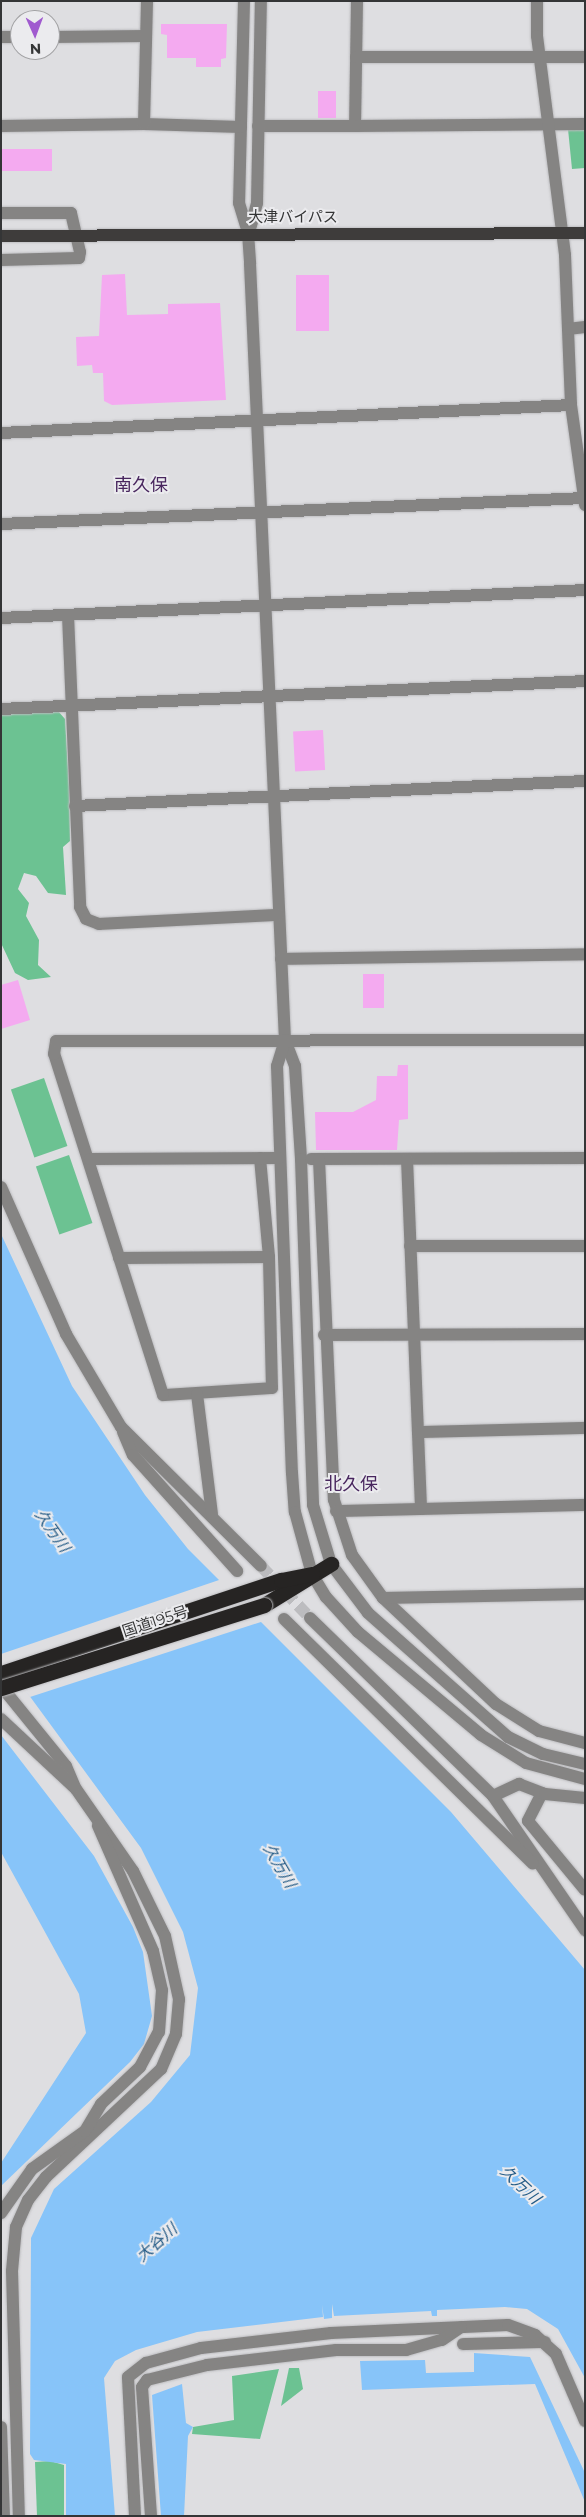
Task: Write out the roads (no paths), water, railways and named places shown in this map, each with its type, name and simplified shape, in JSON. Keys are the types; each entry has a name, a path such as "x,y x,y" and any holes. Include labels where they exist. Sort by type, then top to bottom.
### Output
{"highway":[{"name":"国道195号","path":"1,1687 264,1605 331,1564"},
{"name":"国道195号","path":"1,1673 250,1590 312,1574"}],"main road":[{"name":"大津バイパス","path":"1,236 248,233 585,233"}],"street":[{"path":"144,124 147,1"},
{"path":"244,1 240,203 248,233 285,1040 295,1066 301,1159 313,1505 331,1564 368,1614 494,1727 544,1754 585,1764"},
{"path":"248,233 257,203 261,1"},
{"path":"355,126 357,1"},
{"path":"1,524 261,512 584,502 579,422 571,406 563,233 543,58 537,36 537,1"},
{"path":"60,37 146,36"},
{"path":"356,58 585,57"},
{"path":"1,126 144,124 241,127"},
{"path":"258,126 585,124"},
{"path":"1,213 71,213 77,236 79,258 1,260"},
{"path":"568,329 585,327"},
{"path":"1,433 571,406"},
{"path":"1,618 585,590"},
{"path":"68,615 80,907 91,922 280,915"},
{"path":"1,709 585,681"},
{"path":"75,806 585,781"},
{"path":"281,959 585,954"},
{"path":"285,1040 277,1066 293,1488 312,1574 326,1597 358,1632 481,1735 526,1763 585,1779"},
{"path":"260,1158 268,1257 272,1388 163,1395 119,1258 90,1159 54,1054 56,1041 585,1040"},
{"path":"90,1159 280,1158"},
{"path":"301,1159 585,1158"},
{"path":"320,1159 324,1335 336,1511 352,1555 383,1598 505,1712 552,1737 585,1743"},
{"path":"407,1159 421,1509"},
{"path":"1,1187 66,1334 121,1427 133,1455 237,1571"},
{"path":"410,1246 585,1246"},
{"path":"119,1258 268,1257"},
{"path":"324,1335 585,1334"},
{"path":"196,1394 212,1514"},
{"path":"121,1427 212,1514 261,1566"},
{"path":"418,1432 585,1428"},
{"path":"336,1511 585,1505"},
{"path":"383,1598 585,1594"},
{"path":"284,1618 539,1869"},
{"path":"310,1618 493,1796 539,1869 585,1930"},
{"path":"1,1687 66,1766 76,1789 133,1871 165,1936 177,1976 179,2020 161,2069 46,2178 28,2200 16,2227 12,2271 20,2516"},
{"path":"1,1719 76,1789"},
{"path":"493,1796 519,1784 542,1793 585,1798"},
{"path":"542,1793 528,1821 585,1890"},
{"path":"1,2213 32,2169 85,2131 101,2104 140,2067 159,2032 162,1990 153,1951 94,1816"},
{"path":"135,2516 125,2388 134,2369 201,2348 331,2333 508,2325 545,2342 556,2354 585,2421"},
{"path":"151,2516 142,2387 147,2380 207,2365 336,2350 406,2350 442,2340 461,2327"},
{"path":"463,2344 545,2342"},
{"path":"1,2427 4,2516"}],"water":[{"path":"1,1234 72,1386 145,1495 188,1549 451,1812 585,1970 585,2378 558,2329 527,2309 505,2307 437,2310 437,2316 432,2316 431,2311 334,2316 332,2304 332,2318 324,2319 322,2305 323,2317 197,2332 136,2350 115,2361 104,2378 115,2516 66,2516 66,2464 34,2460 30,2454 31,2238 54,2189 151,2102 190,2055 198,1988 183,1932 141,1848 1,1657"},
{"path":"1,1735 94,1856 133,1927 143,1952 152,2016 144,2044 130,2062 1,2186 1,2163 86,2033 79,1994 1,1852"},
{"path":"474,2353 530,2357 585,2473 585,2502 535,2384 362,2390 360,2361 425,2360 426,2373 474,2372"},
{"path":"182,2384 186,2423 193,2427 188,2436 184,2516 161,2516 152,2395"}],"tunnel":[{"path":"261,1566 310,1618"}],"district":[{"name":"南久保","path":"141,485"},
{"name":"北久保","path":"351,1484"}],"water label":[{"name":"久万川","path":"52,1531"},
{"name":"久万川","path":"279,1866"},
{"name":"久万川","path":"520,2185"},
{"name":"大谷川","path":"157,2243"}]}
